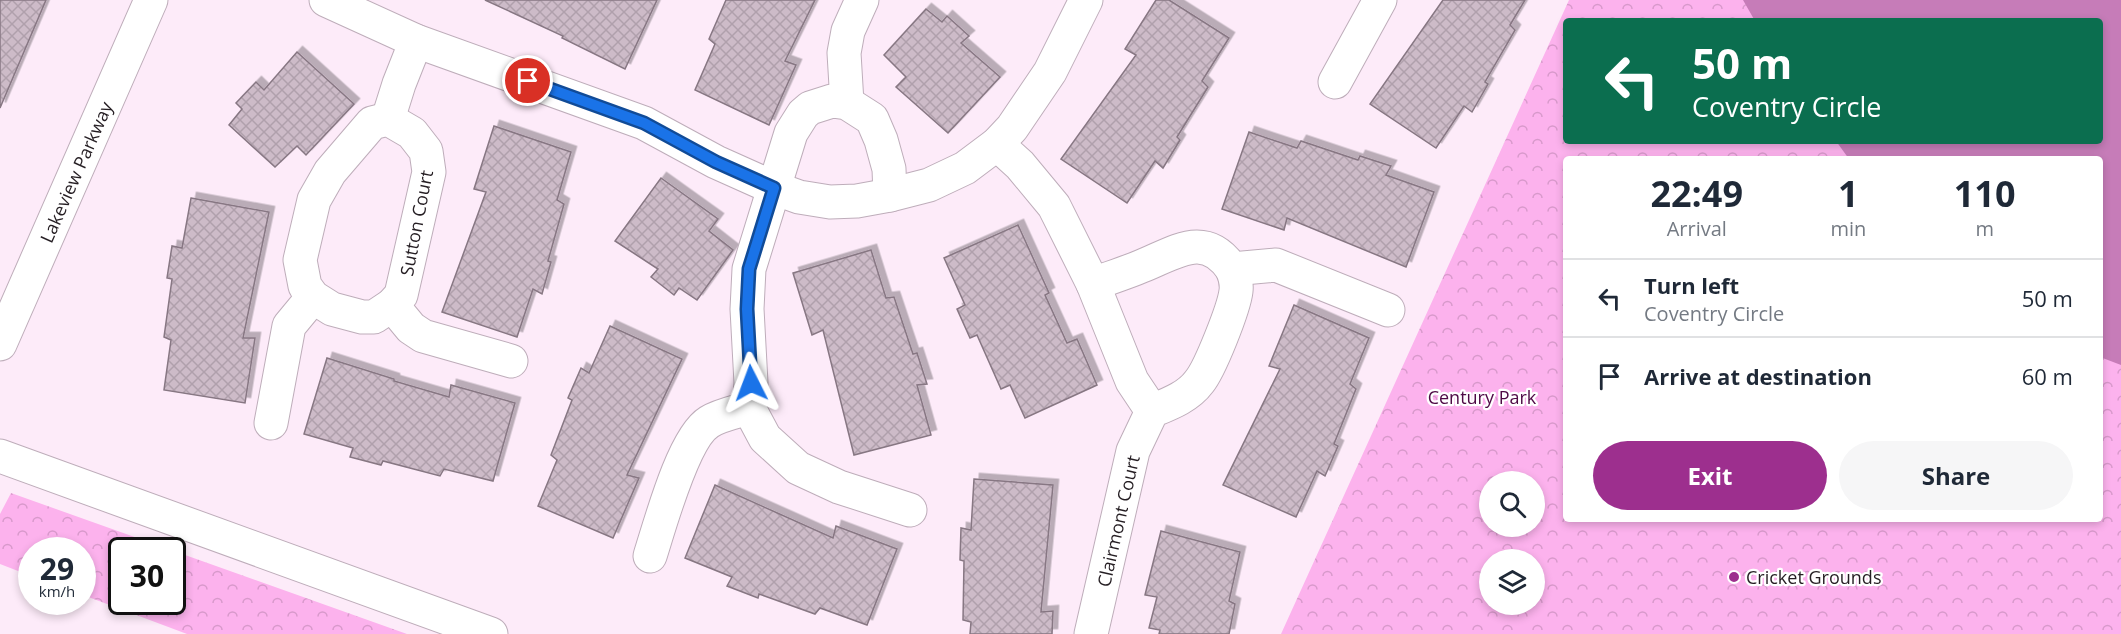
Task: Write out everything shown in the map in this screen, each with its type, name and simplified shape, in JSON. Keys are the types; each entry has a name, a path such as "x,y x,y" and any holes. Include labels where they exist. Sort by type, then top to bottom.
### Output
{"street":[{"name":"Lakeview Parkway","path":"0,344 152,0"},
{"path":"326,0 416,41 644,123 716,162 774,188 799,197 830,202 857,201 929,185 965,168 996,144 1012,129 1050,72 1086,0"},
{"path":"847,103 844,53 848,31 862,0"},
{"path":"1335,82 1380,0"},
{"path":"416,41 388,119 372,123 330,172 314,200 300,260 305,286 313,297 332,309 362,317 374,317 392,305 411,328 423,336 511,362"},
{"path":"891,195 889,169 872,119 847,103 832,101 810,108 803,114 791,133 749,269 747,309 751,383 748,408 765,438 798,468 839,487 910,510"},
{"name":"Sutton Court","path":"388,119 412,133 426,151 429,172 401,295 392,305"},
{"path":"996,144 1020,165 1054,206 1093,284 1132,381 1152,411 1177,401 1199,383 1214,354 1236,293 1237,282 1226,259 1209,249 1191,247 1178,249 1143,266 1093,284"},
{"path":"1232,269 1276,265 1388,310"},
{"path":"270,423 289,326 313,297"},
{"path":"650,556 686,450 698,432 709,422 748,408"},
{"name":"Clairmont Court","path":"1091,634 1133,451 1152,411"},
{"path":"0,456 491,634"}],"green space":[{"name":"Century Park","path":"1569,0 2121,0 2121,634 1281,634"},
{"path":"11,493 135,537 108,537 108,604 96,600 96,537 18,537 18,571 0,564 0,514"},
{"path":"186,555 407,634 187,634 136,615 186,615"}],"shaded area":[{"path":"1743,0 2121,0 2121,365 2103,358 2103,156 1847,156 1838,144 2103,144 2103,18 1753,18"}],"building":[{"path":"0,0 46,0 0,108"},
{"path":"485,0 657,0 625,69 562,38 563,36"},
{"path":"726,0 815,0 785,61 796,65 769,125 695,90 715,44 709,39"},
{"path":"1156,0 1169,0 1229,38 1202,81 1208,87 1177,137 1180,140 1163,168 1155,161 1127,203 1061,159 1136,55 1125,49"},
{"path":"1443,0 1525,0 1510,25 1515,30 1485,82 1488,84 1472,112 1464,106 1436,148 1370,104"},
{"path":"926,9 942,22 947,16 969,36 961,43 1000,77 948,133 896,87 906,77 884,55"},
{"path":"297,52 354,104 306,155 297,146 275,167 229,125 242,109 236,103 256,82 264,90"},
{"path":"494,126 571,152 557,200 564,204 548,261 551,262 542,294 533,289 517,337 442,312 486,192 474,189"},
{"path":"1249,132 1297,148 1301,141 1358,160 1360,156 1391,166 1386,175 1434,192 1406,267 1287,218 1284,230 1222,209"},
{"path":"661,178 718,219 709,231 733,250 697,300 679,288 674,295 651,277 658,269 615,241"},
{"path":"191,198 269,212 243,338 255,338 245,403 164,390 171,340 164,337 172,279 167,278 172,246 182,248"},
{"path":"1018,225 1049,293 1045,295 1067,343 1077,339 1097,385 1025,418 1010,385 1001,389 977,335 970,338 957,309 965,305 944,258"},
{"path":"871,250 886,298 894,297 913,354 917,353 927,384 917,385 931,435 854,455 823,330 812,335 793,273"},
{"path":"1294,305 1369,338 1350,384 1356,389 1334,444 1338,446 1325,476 1317,471 1296,517 1223,485 1280,369 1269,366"},
{"path":"610,326 682,359 627,475 639,478 613,538 538,506 557,460 551,455 572,400 568,398 581,368 589,373"},
{"path":"327,358 449,397 451,385 515,403 493,481 444,469 440,476 383,461 381,465 350,457 353,448 304,434"},
{"path":"974,479 1053,485 1041,612 1053,611 1052,634 970,634 971,622 963,620 964,561 960,560 961,528 971,530"},
{"path":"715,485 833,538 836,526 897,549 867,625 820,608 815,614 759,594 758,598 727,586 732,577 685,558"},
{"path":"1161,531 1240,552 1229,601 1235,604 1229,634 1159,634 1160,630 1149,628 1157,597 1145,595"}],"place":[{"name":"Cricket Grounds","path":"1734,577"}],"route":[{"path":"528,81 644,123 716,162 774,188 749,269 747,309 751,383"}]}
